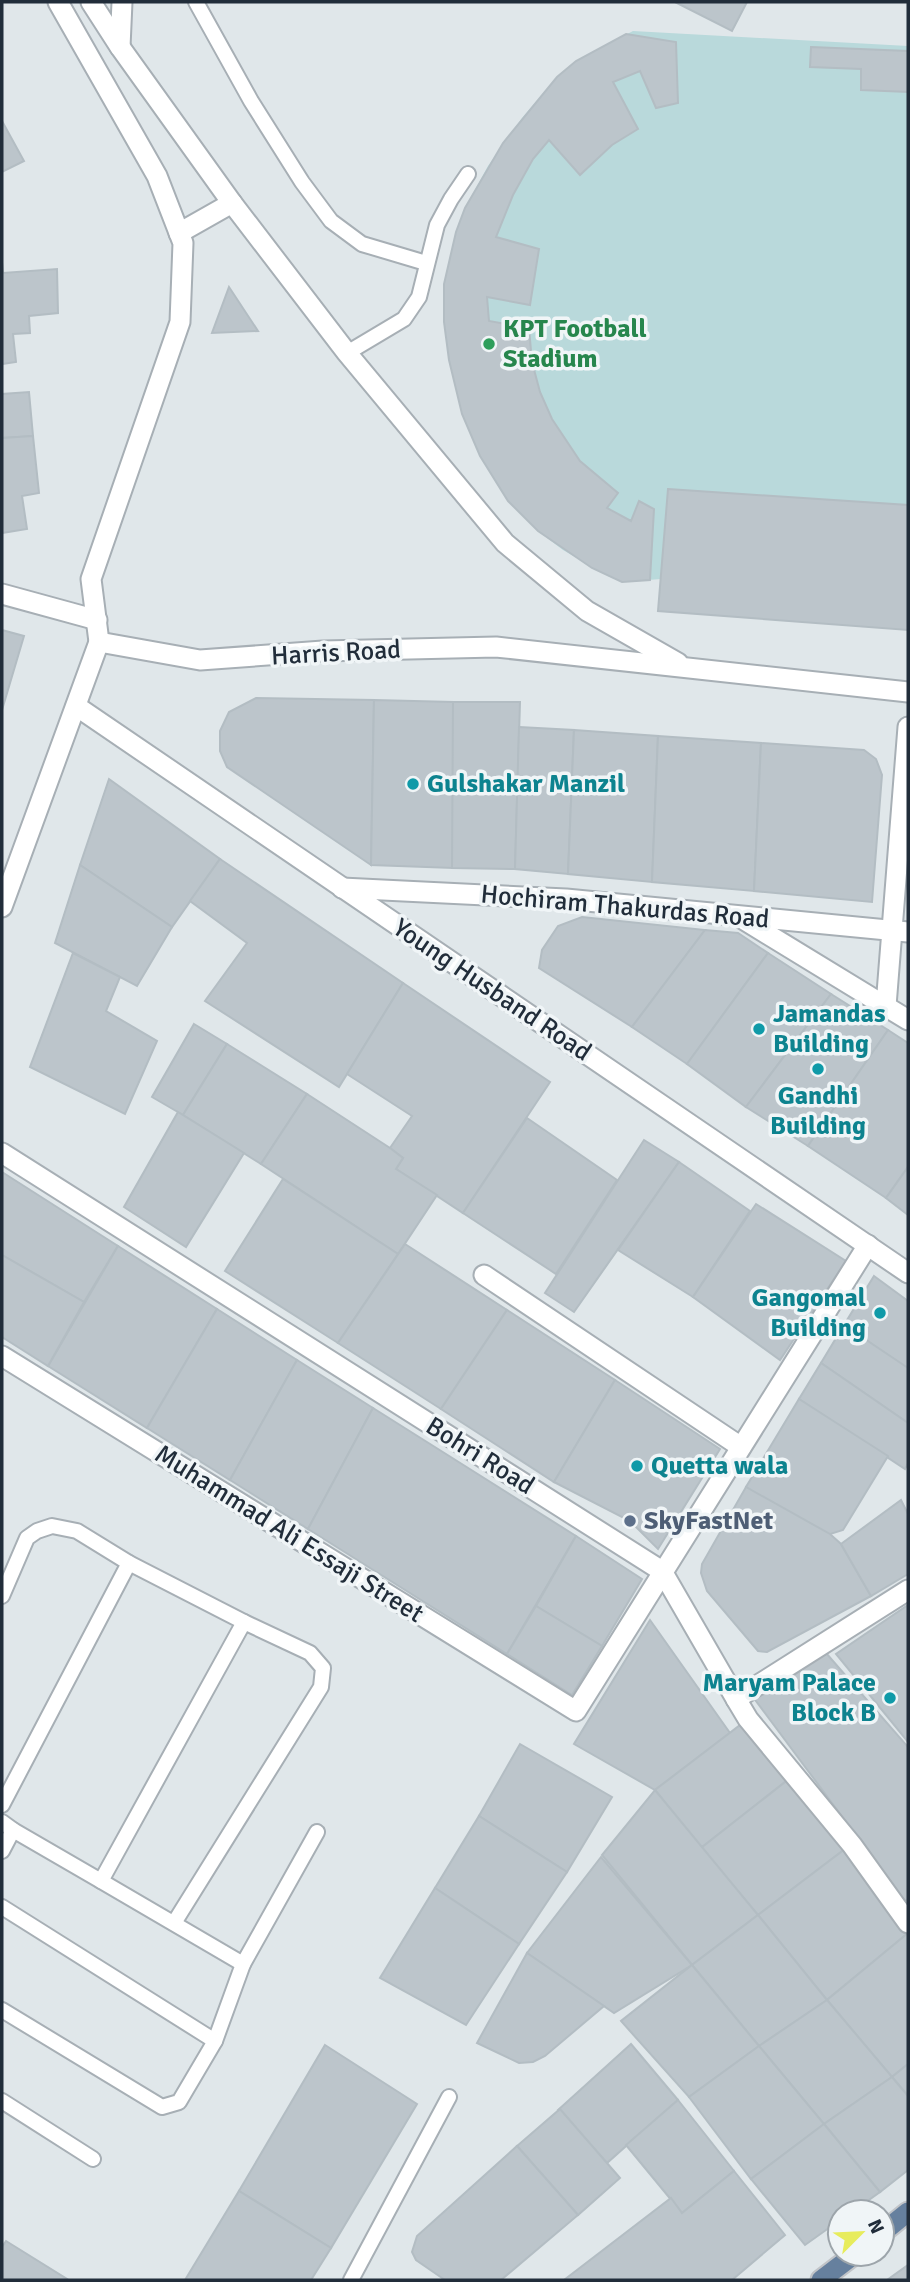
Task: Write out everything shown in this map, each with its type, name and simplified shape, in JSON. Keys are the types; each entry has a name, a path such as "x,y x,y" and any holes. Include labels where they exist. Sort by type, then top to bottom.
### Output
{"main road":[{"path":"822,2280 837,2268"}],"street":[{"path":"2,907 99,642 91,579 180,322 183,243 157,176 58,2"},
{"path":"91,2 120,47 232,203 347,353 505,543 587,611 685,667"},
{"path":"120,47 122,2"},
{"path":"179,233 232,203"},
{"path":"2,594 97,620"},
{"name":"Harris Road","path":"99,642 200,660 323,651 496,647 908,692"},
{"name":"Young Husband Road","path":"76,706 908,1273"},
{"path":"886,1006 900,931 908,727"},
{"name":"Hochiram Thakurdas Road","path":"342,888 566,899 900,931"},
{"path":"737,915 908,1020"},
{"name":"Bohri Road","path":"2,1153 662,1572 748,1719 852,1845 907,1919"},
{"path":"662,1572 868,1245"},
{"path":"484,1276 741,1447"},
{"name":"Muhammad Ali Essaji Street","path":"2,1356 576,1711 662,1572"},
{"path":"736,1699 908,1590"}],"lane":[{"path":"196,2 251,102 302,182 331,221 362,244 426,264"},
{"path":"347,353 404,319 419,297 437,225 468,174"},
{"path":"2,1596 27,1538 52,1526 77,1531 129,1563 310,1653 323,1668 321,1687 174,1923"},
{"path":"2,1805 129,1563"},
{"path":"101,1881 244,1622"},
{"path":"2,1851 8,1826 243,1964"},
{"path":"2,2010 162,2107 178,2102 215,2041 243,1964 317,1832"},
{"path":"2,1908 215,2041"},
{"path":"351,2280 449,2097"},
{"path":"2,2101 93,2159"}],"shaded area":[{"path":"633,31 908,46 908,630 658,611 661,579 622,582 608,576 563,550 538,531 508,501 462,414 449,360 444,322 456,232 465,208 488,166 522,118 557,77 576,61"}],"building":[{"path":"675,2 747,2 732,31"},
{"path":"626,34 676,42 678,103 656,108 640,71 613,82 638,129 612,145 580,175 549,140 533,159 513,195 496,237 539,249 530,305 487,297 489,321 529,328 532,362 540,392 552,419 580,461 618,493 607,508 631,521 639,501 654,509 650,580 622,582 592,568 538,531 508,501 480,456 462,414 449,360 444,322 444,284 456,232 465,208 503,143 557,77 576,61"},
{"path":"811,47 908,51 908,92 861,90 861,69 810,67"},
{"path":"2,121 24,161 2,172"},
{"path":"2,262 3,273 57,269 58,313 29,316 30,333 13,334 16,362 2,364"},
{"path":"229,287 258,331 212,333"},
{"path":"29,392 33,436 2,438 2,394"},
{"path":"33,436 39,493 22,496 27,529 2,533 2,438"},
{"path":"668,489 908,505 908,630 658,611"},
{"path":"2,630 24,636 2,710"},
{"path":"256,698 374,700 371,865 227,767 220,751 220,731 229,712"},
{"name":"Gulshakar Manzil","path":"374,700 453,702 453,868 371,865"},
{"path":"453,702 520,702 515,869 452,868"},
{"path":"519,727 574,730 568,874 515,869"},
{"path":"574,730 658,736 652,882 568,874"},
{"path":"658,736 761,743 754,891 652,882"},
{"path":"761,743 864,750 876,759 882,775 872,902 754,891"},
{"path":"109,779 220,859 172,927 80,865"},
{"path":"220,859 403,983 339,1087 205,1001 247,943 190,901"},
{"path":"80,865 172,927 137,986 55,943"},
{"path":"582,917 705,930 632,1027 539,968 542,950 558,926"},
{"path":"705,930 738,933 768,953 687,1064 632,1027"},
{"path":"73,953 120,977 106,1011 157,1041 125,1114 30,1067"},
{"name":"Jamandas Building","path":"768,953 831,994 746,1107 687,1064"},
{"path":"403,983 550,1082 463,1213 396,1169 403,1158 390,1148 412,1116 347,1074"},
{"name":"Gandhi Building","path":"831,994 888,1030 808,1146 746,1107"},
{"path":"194,1024 227,1044 183,1115 152,1097"},
{"path":"888,1030 908,1043 908,1167 886,1198 808,1146"},
{"path":"227,1044 307,1094 261,1164 183,1115"},
{"path":"307,1094 403,1158 396,1169 437,1195 398,1254 261,1164"},
{"path":"178,1112 244,1153 186,1247 124,1207"},
{"path":"527,1118 617,1180 556,1274 463,1213"},
{"path":"644,1140 679,1162 574,1312 545,1293"},
{"path":"679,1162 750,1211 693,1297 618,1250"},
{"path":"908,1167 908,1215 886,1198"},
{"path":"2,1172 118,1246 84,1302 2,1255"},
{"path":"283,1179 398,1254 338,1343 225,1271"},
{"path":"756,1204 846,1261 780,1360 693,1297"},
{"path":"405,1244 507,1310 441,1409 338,1343"},
{"path":"118,1246 217,1309 147,1428 48,1366"},
{"path":"2,1255 84,1302 48,1366 2,1337"},
{"name":"Gangomal Building","path":"874,1276 908,1301 908,1369 844,1325"},
{"path":"217,1309 297,1360 230,1480 147,1428"},
{"path":"507,1310 615,1380 554,1482 441,1409"},
{"path":"844,1325 908,1368 908,1423 821,1363"},
{"path":"297,1360 373,1408 308,1529 230,1480"},
{"path":"821,1363 908,1423 908,1463 905,1469 799,1399"},
{"name":"Quetta wala","path":"615,1380 720,1449 658,1549 630,1521 554,1482"},
{"path":"799,1399 888,1456 843,1530 824,1536 746,1487"},
{"path":"373,1408 576,1536 507,1654 308,1529"},
{"path":"746,1487 830,1534 841,1544 871,1596 767,1652 758,1651 707,1591 701,1573 702,1564"},
{"path":"901,1500 908,1514 908,1574 871,1596 841,1544"},
{"path":"576,1536 642,1579 602,1646 536,1606"},
{"name":"Maryam Palace Block B","path":"908,1605 908,1742 836,1654"},
{"path":"536,1606 602,1646 572,1695 507,1654"},
{"path":"650,1620 730,1733 655,1790 574,1744"},
{"path":"826,1653 908,1747 908,1899 905,1901 753,1697"},
{"path":"748,1719 794,1775 701,1848 655,1790"},
{"path":"520,1744 612,1797 567,1872 479,1816"},
{"path":"794,1775 849,1846 758,1915 701,1848"},
{"path":"655,1790 758,1915 692,1965 602,1855"},
{"path":"479,1816 567,1872 519,1944 435,1888"},
{"path":"849,1846 908,1922 908,1933 827,2000 758,1915"},
{"path":"601,1857 692,1965 614,2013 527,1953"},
{"path":"435,1888 519,1944 466,2025 380,1978"},
{"path":"758,1915 827,2000 759,2046 692,1965"},
{"path":"908,1933 908,2064 892,2077 827,2000"},
{"path":"527,1953 604,2006 545,2056 533,2062 519,2063 477,2043"},
{"path":"692,1965 759,2046 689,2097 621,2021"},
{"path":"827,2000 892,2077 824,2124 759,2046"},
{"path":"631,2044 678,2100 607,2163 558,2110"},
{"path":"325,2045 417,2104 331,2248 239,2191"},
{"path":"759,2046 824,2124 751,2179 689,2097"},
{"path":"908,2064 908,2096 892,2077"},
{"path":"892,2077 908,2096 908,2170 880,2192 824,2124"},
{"path":"678,2100 734,2171 682,2213 626,2145"},
{"path":"560,2109 620,2178 578,2215 517,2146"},
{"path":"824,2124 880,2192 872,2198 826,2198 826,2230 805,2245 751,2179"},
{"path":"517,2146 578,2215 501,2280 445,2280 416,2260 412,2252 417,2236"},
{"path":"734,2171 785,2235 732,2280 564,2280 671,2198 682,2213"},
{"path":"239,2191 331,2248 311,2280 185,2280"},
{"path":"6,2241 67,2279 2,2280 2,2247"},
{"path":"908,2265 908,2280 887,2280"}],"place":[{"name":"KPT Football Stadium","path":"489,344"},
{"name":"Gulshakar Manzil","path":"413,784"},
{"name":"Jamandas Building","path":"759,1029"},
{"name":"Gandhi Building","path":"818,1069"},
{"name":"Gangomal Building","path":"880,1313"},
{"name":"Quetta wala","path":"637,1466"},
{"name":"SkyFastNet","path":"630,1521"},
{"name":"Maryam Palace Block B","path":"890,1698"}]}
